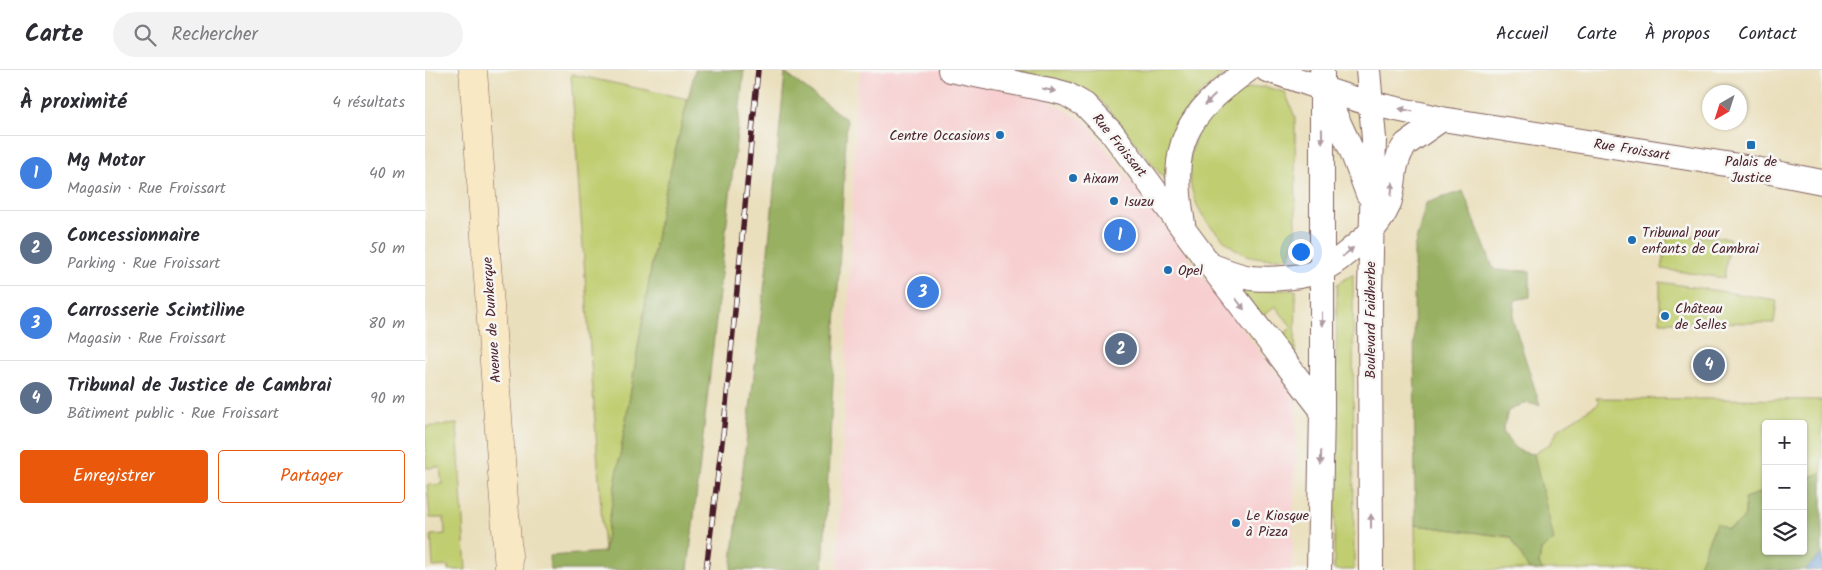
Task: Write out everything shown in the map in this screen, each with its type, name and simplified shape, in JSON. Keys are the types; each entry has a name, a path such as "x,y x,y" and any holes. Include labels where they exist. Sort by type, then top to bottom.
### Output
{"main road":[{"name":"Avenue de Dunkerque","path":"473,70 509,570"}],"street":[{"name":"Rue Froissart","path":"949,70 1055,91 1066,94 1085,104 1113,134 1322,410"},
{"name":"Rue Froissart","path":"1184,228 1179,204 1178,173 1180,150 1185,136 1204,106 1217,93 1248,70"},
{"name":"Rue Froissart","path":"1267,70 1322,79 1370,103 1442,119 1736,166 1822,182"},
{"name":"Boulevard Faidherbe","path":"1368,70 1374,139 1370,292 1371,570"},
{"path":"1322,79 1371,202"},
{"path":"1319,570 1322,410 1322,79"},
{"path":"1211,265 1251,278 1267,278 1296,276 1322,270 1335,262 1371,232 1387,207 1391,198 1393,176 1399,154 1406,144 1442,119"}],"shaded area":[{"path":"862,70 1058,70 1052,102 1086,122 1297,400 1292,570 838,570 857,88"}],"green space":[{"path":"695,70 744,70 688,570 550,570 550,556 604,552 661,209"},
{"path":"1005,70 1204,70 1223,74 1222,77 1202,92 1190,106 1168,181 1166,181 1104,104 1094,95 1071,83"},
{"path":"785,73 847,120 823,570 731,570 766,273"},
{"path":"571,74 688,99 661,209 604,552"},
{"path":"1265,87 1285,92 1295,117 1296,237 1289,257 1257,257 1243,254 1235,249 1219,235 1200,211 1194,198 1189,171 1194,142 1201,125 1227,100 1242,90"},
{"path":"1463,191 1494,270 1530,271 1530,297 1515,300 1513,320 1540,405 1524,403 1508,411 1503,431 1515,448 1534,454 1554,540 1541,550 1539,564 1542,570 1529,570 1511,537 1415,525 1414,248 1426,203"},
{"path":"1668,235 1730,238 1724,278 1662,269"},
{"path":"1353,274 1354,570 1334,570 1337,284"},
{"path":"1660,282 1777,300 1774,323 1660,322"},
{"path":"1243,287 1267,290 1296,290 1295,361 1278,339 1292,327 1275,306 1261,317 1241,291"},
{"path":"1596,398 1822,400 1822,473 1807,478 1807,420 1762,420 1762,492 1744,498 1745,514 1738,524 1727,529 1716,524 1697,570 1542,570 1539,564 1541,550 1534,454 1551,443 1558,429 1599,403"},
{"path":"457,424 466,570 448,570 448,566 433,567 431,535 445,534 444,518 430,518 427,485 442,484 440,467 426,468 425,427"},
{"path":"1822,473 1822,570 1697,570 1716,523 1727,529 1738,524 1745,514 1744,498 1762,492 1762,555 1807,555 1807,478"},
{"path":"1415,525 1532,540 1538,570 1416,570"}],"water":[{"path":"1822,554 1822,570 1805,570"}],"railway":[{"path":"706,570 724,426 758,70"}],"place":[{"name":"Centre Occasions","path":"1000,135"},
{"name":"Palais de Justice","path":"1751,145"},
{"name":"Aixam","path":"1073,178"},
{"name":"Isuzu","path":"1114,201"},
{"name":"Mg Motor","path":"1120,235"},
{"name":"Tribunal pour enfants de Cambrai","path":"1632,240"},
{"name":"Opel","path":"1168,270"},
{"name":"Carrosserie Scintiline","path":"923,292"},
{"name":"Château de Selles","path":"1665,316"},
{"name":"Concessionnaire","path":"1121,349"},
{"name":"Tribunal de Justice de Cambrai","path":"1709,365"},
{"name":"Le Kiosque à Pizza","path":"1236,523"}]}
